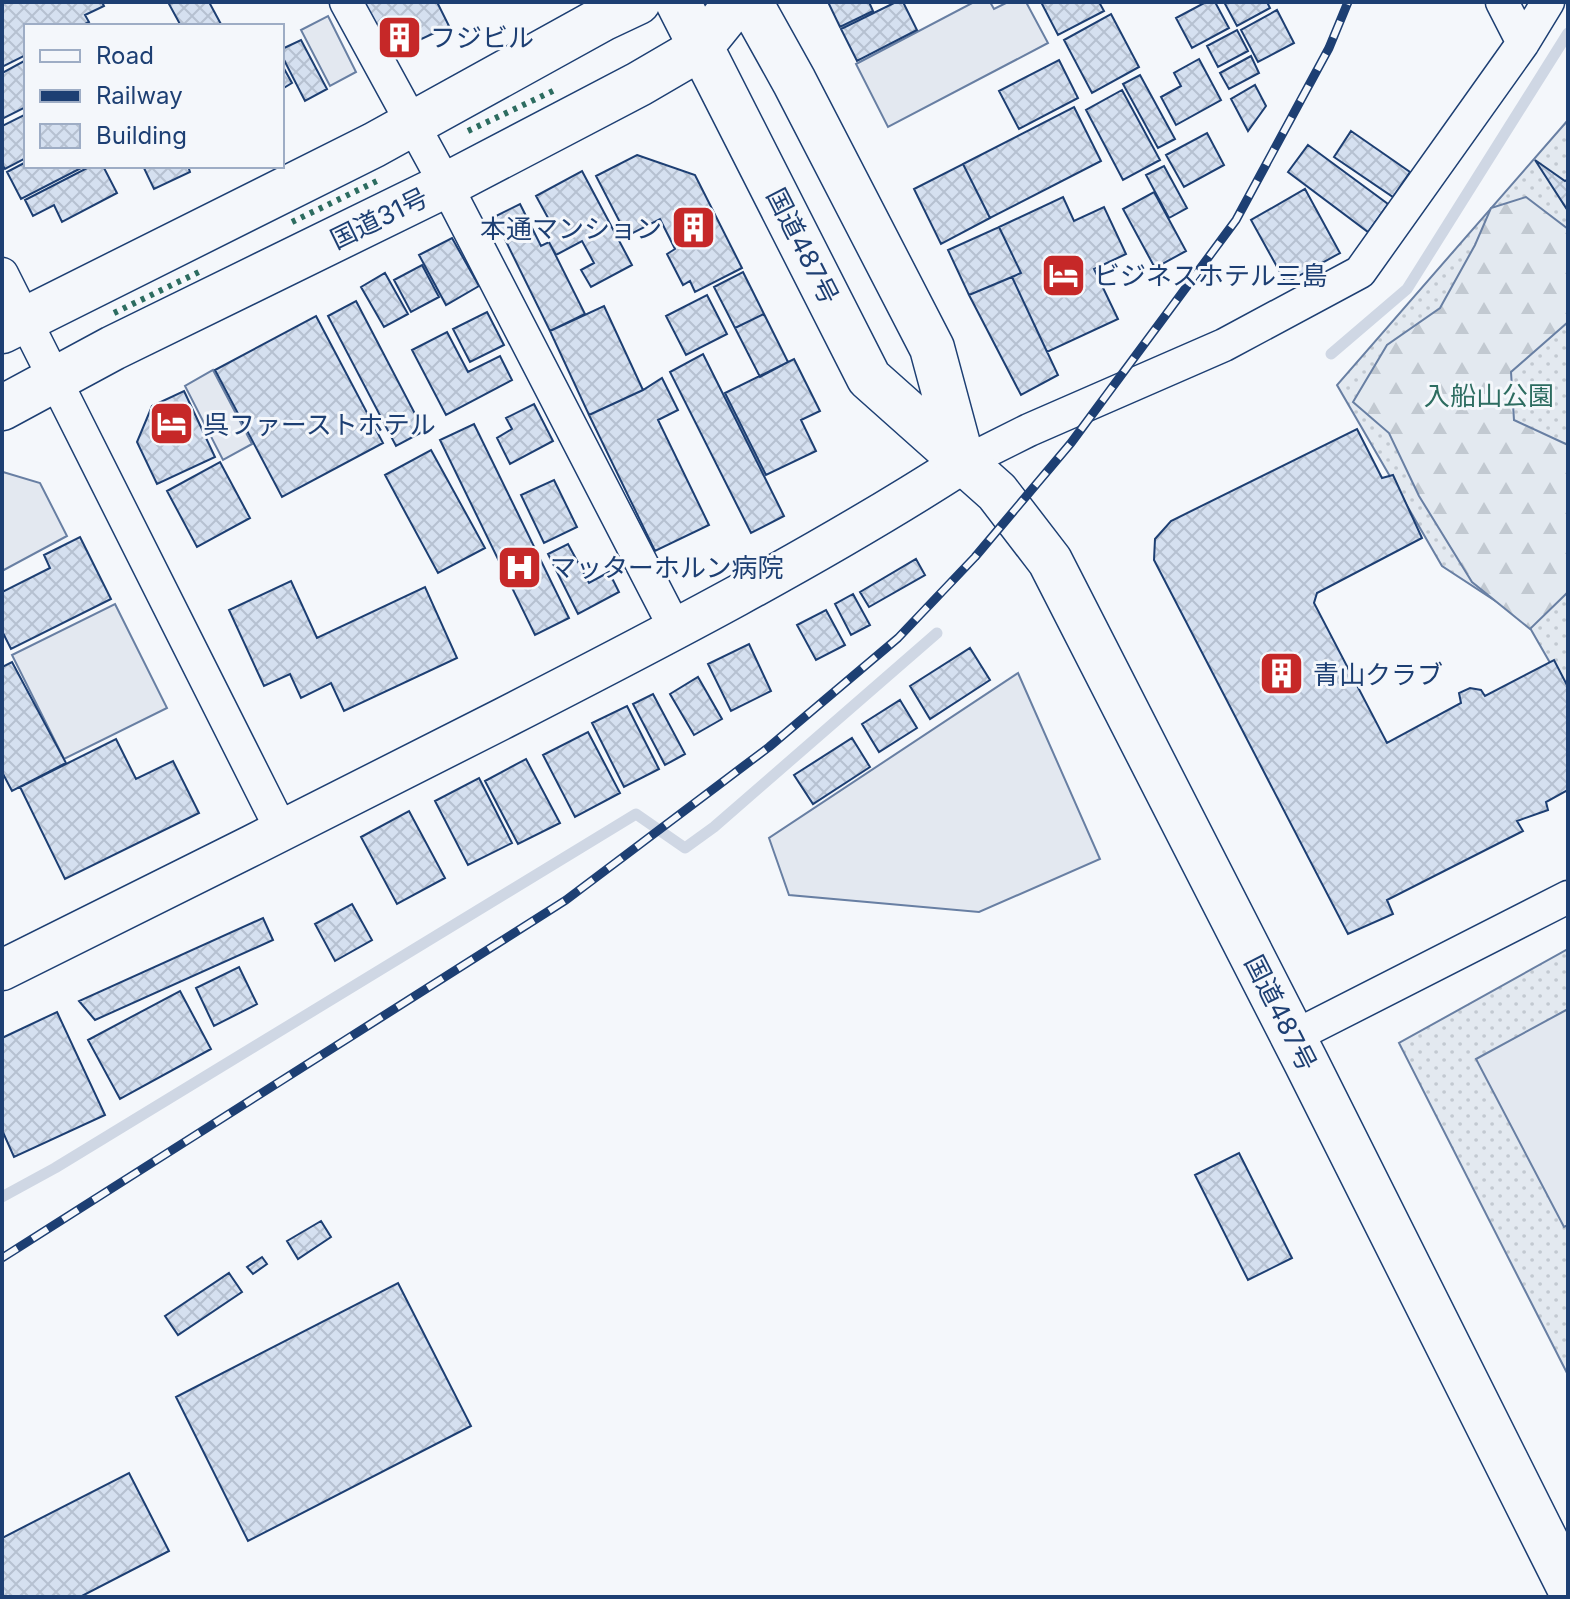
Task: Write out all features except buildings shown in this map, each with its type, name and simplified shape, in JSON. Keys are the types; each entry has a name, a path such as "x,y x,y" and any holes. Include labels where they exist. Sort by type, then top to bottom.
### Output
{"highway":[{"path":"14,325 412,124 638,2"},
{"name":"国道487号","path":"678,2 699,49 735,112 869,378 997,492 1050,561 1568,1585"},
{"name":"国道31号","path":"2,408 113,348 446,185 639,84 699,49 737,2"},
{"path":"750,2 932,348 963,463"}],"street":[{"path":"346,2 446,185 676,630"},
{"path":"1502,2 1523,43"},
{"path":"2,970 676,630 872,522 963,463 1029,430 1224,345 1360,272 1523,43 1548,2"},
{"path":"2,274 14,325 56,380 282,831"},
{"path":"1293,1037 1568,897"}],"green space":[{"name":"入船山公園","path":"1568,120 1568,694 1526,621 1442,566 1337,385"},
{"name":"入船山公園","path":"1526,197 1568,229 1568,322 1511,372 1514,420 1568,445 1568,592 1530,629 1472,582 1419,496 1389,433 1353,402 1387,345 1440,308 1475,245 1491,208"},
{"path":"1568,949 1568,1375 1399,1043"}],"shaded area":[{"path":"974,2 990,2 994,9 1008,2 1026,2 1048,43 888,127 856,64"},
{"path":"328,16 356,72 330,86 301,30"},
{"path":"213,370 252,444 223,460 185,386"},
{"path":"3,472 40,483 67,536 2,571"},
{"path":"115,604 167,708 64,759 12,655"},
{"path":"1018,673 1100,859 979,912 789,895 769,838"},
{"path":"1568,1009 1568,1225 1564,1227 1476,1059"}],"waterway":[{"path":"1331,354 1407,289 1568,33"},
{"path":"2,1197 55,1168 636,814 685,848 714,827 937,633"}],"railway":[{"path":"2,1258 566,900 769,747 898,638 975,557 1071,443 1236,220 1329,48 1348,2"}],"hedge":[{"path":"468,131 557,89"},
{"path":"292,222 381,179"},
{"path":"114,313 203,270"}],"place":[{"name":"フジビル","path":"399,37"},
{"name":"本通マンション","path":"693,228"},
{"name":"ビジネスホテル三島","path":"1063,275"},
{"name":"呉ファーストホテル","path":"172,424"},
{"name":"マッターホルン病院","path":"519,567"},
{"name":"青山クラブ","path":"1282,674"}]}
